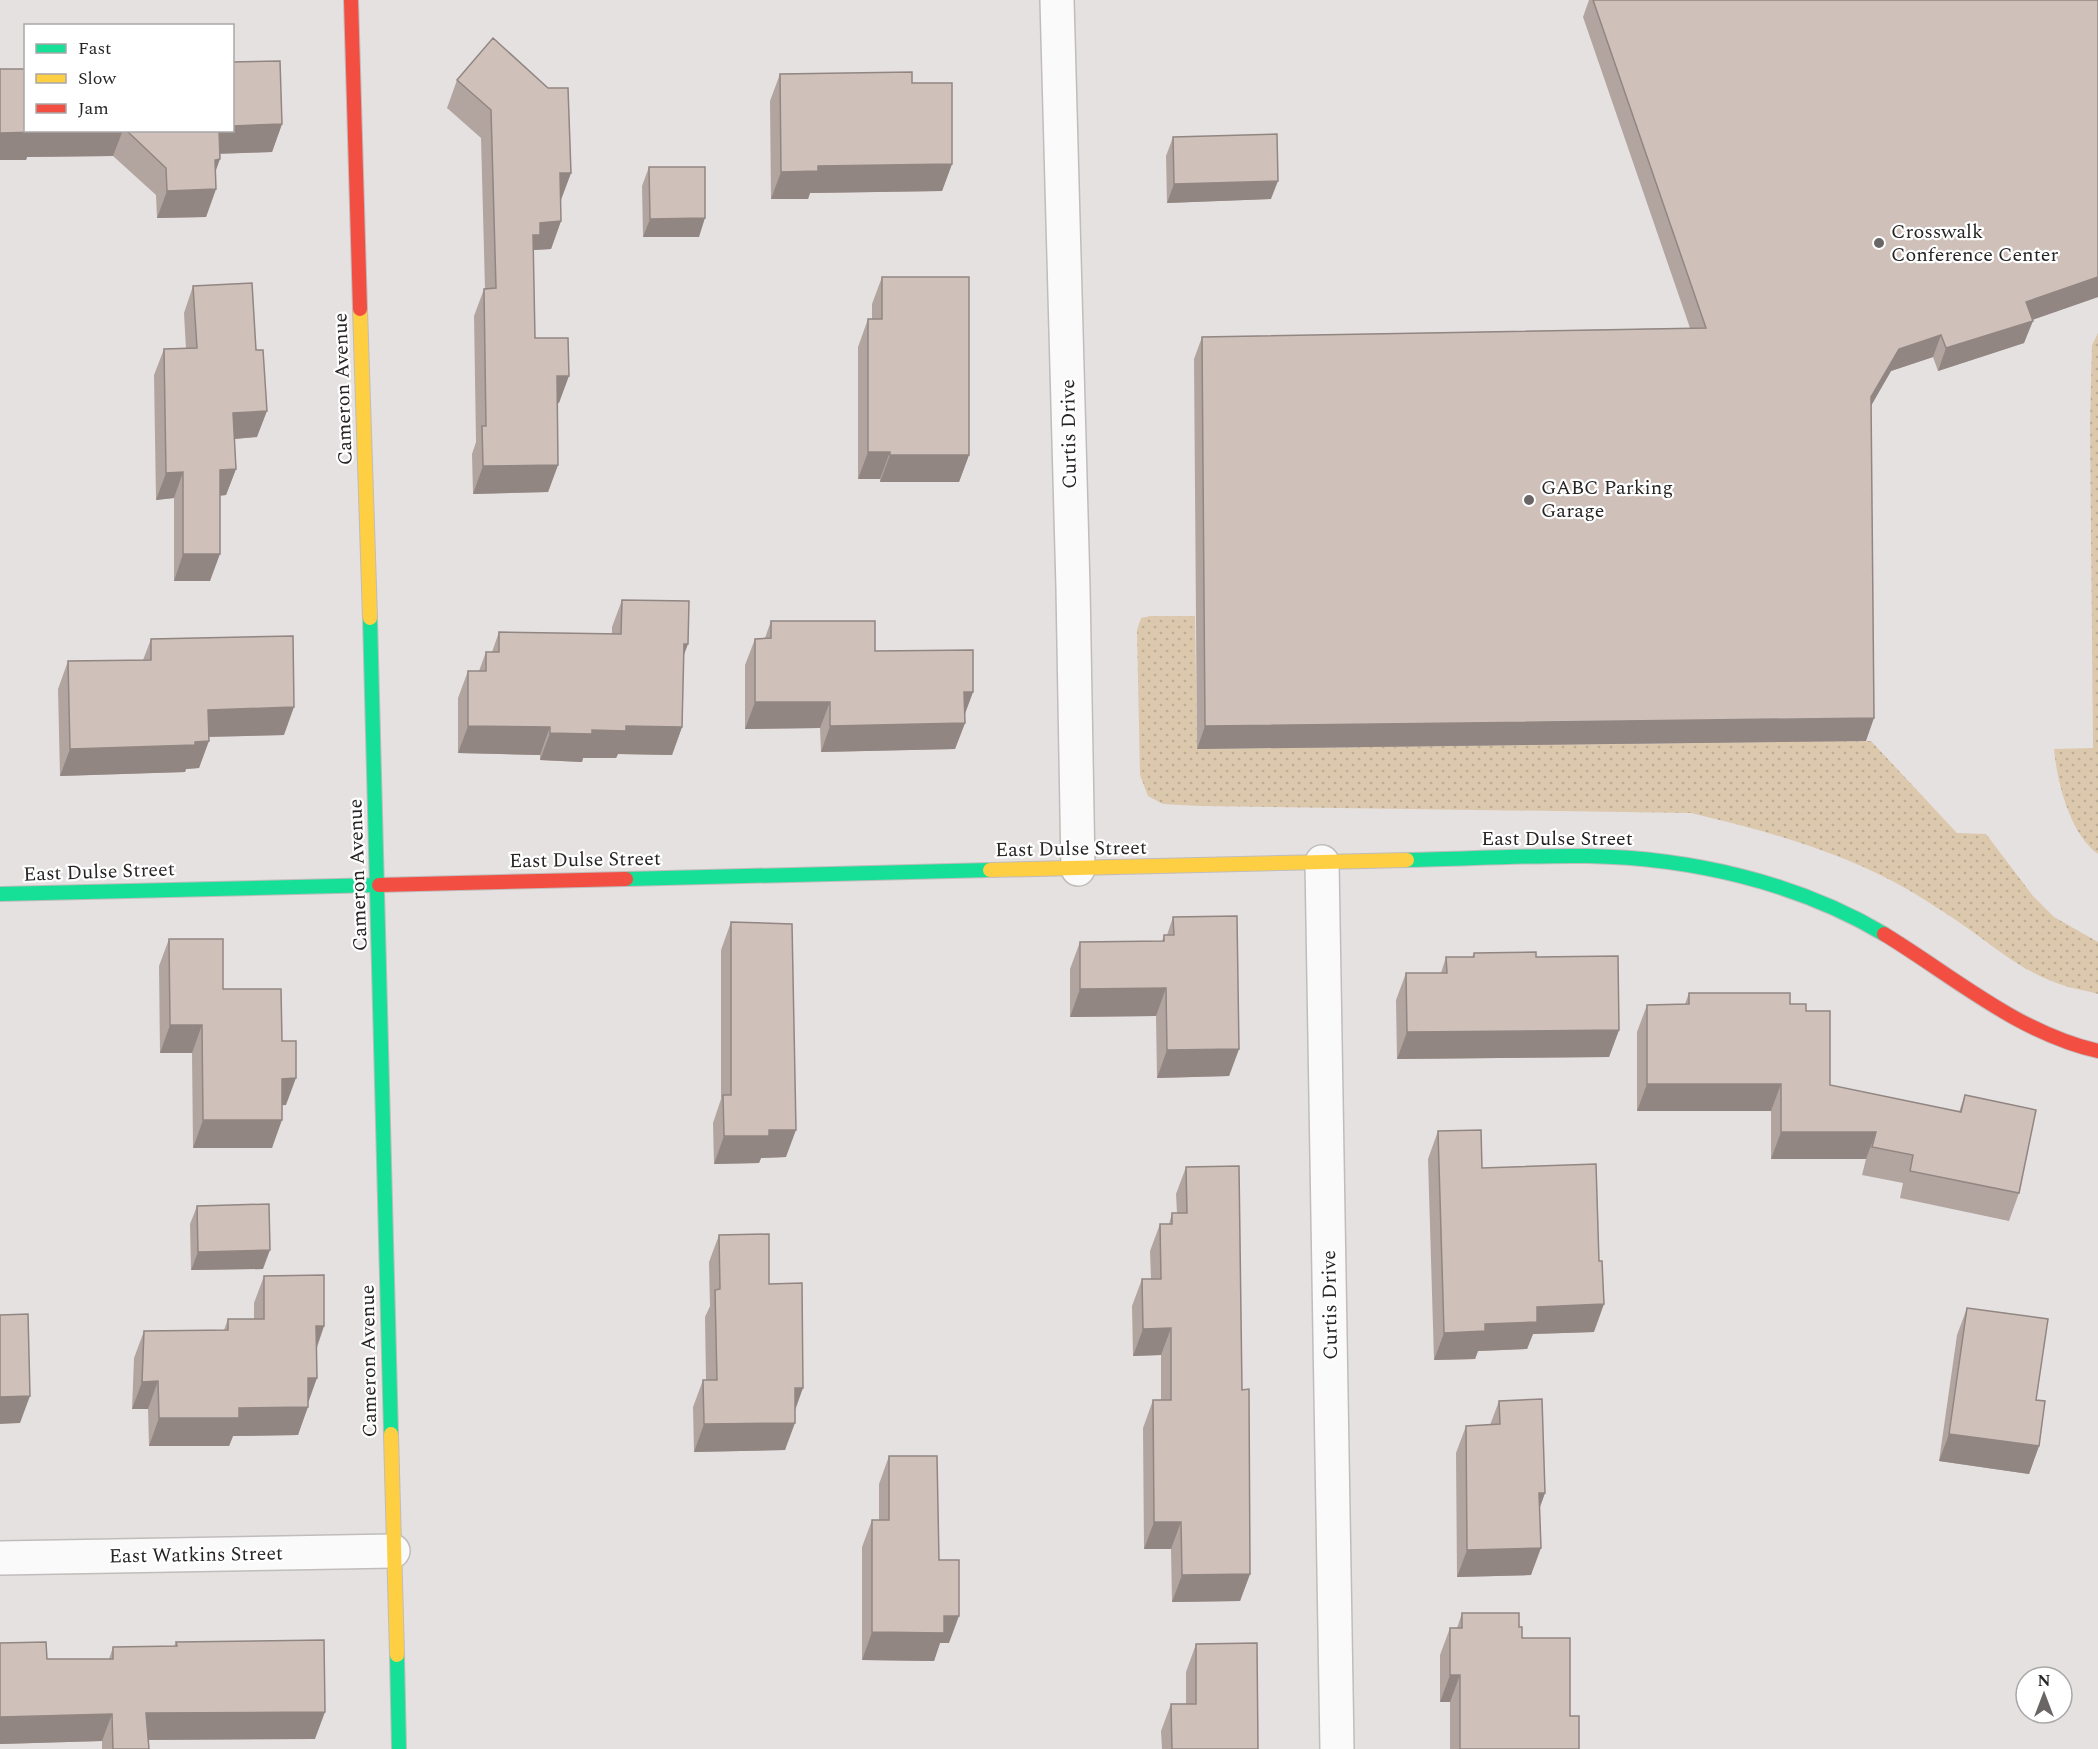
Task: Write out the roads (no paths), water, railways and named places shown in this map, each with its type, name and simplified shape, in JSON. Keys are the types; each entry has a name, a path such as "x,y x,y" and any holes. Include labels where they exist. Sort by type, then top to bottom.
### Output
{"street":[{"name":"Cameron Avenue","path":"351,0 378,884 399,1749"},
{"name":"Curtis Drive","path":"1057,0 1078,868"},
{"name":"East Dulse Street","path":"0,894 1590,856 1635,858 1681,863 1719,871 1800,893 1848,913 2036,1031 2098,1051"},
{"name":"Curtis Drive","path":"1322,862 1337,1749"},
{"name":"East Watkins Street","path":"0,1558 393,1551"}],"place":[{"name":"Crosswalk Conference Center","path":"1879,243"},
{"name":"GABC Parking Garage","path":"1529,500"}]}
